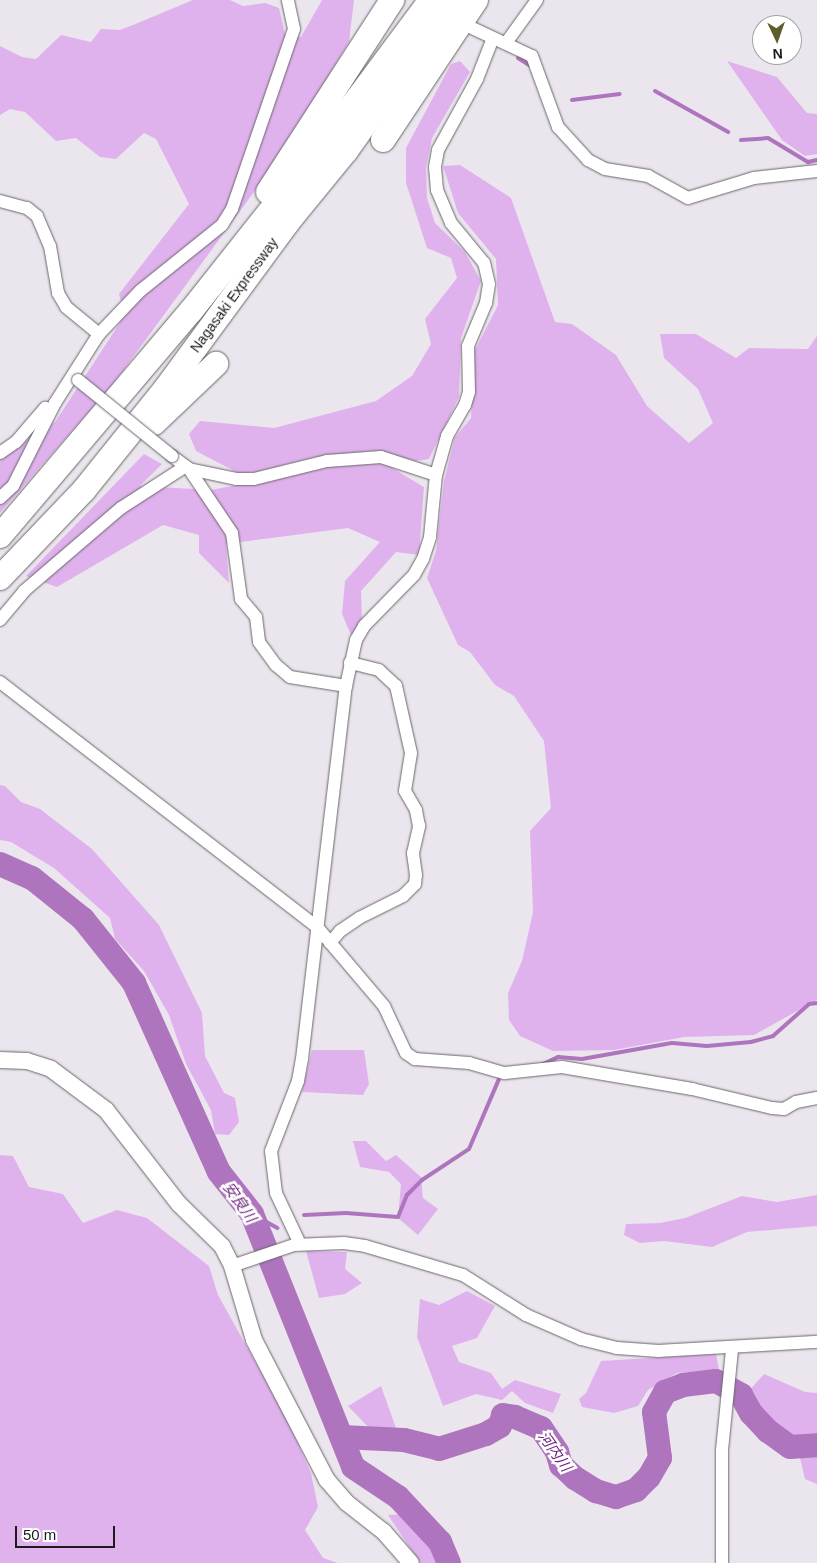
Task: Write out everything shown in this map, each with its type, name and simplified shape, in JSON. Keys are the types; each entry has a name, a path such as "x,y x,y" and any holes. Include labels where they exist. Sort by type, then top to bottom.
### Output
{"highway":[{"path":"191,311 392,0"},
{"name":"Nagasaki Expressway","path":"0,536 191,311 328,138 431,0"},
{"name":"Nagasaki Expressway","path":"0,578 84,490 166,388 287,222 346,151 452,0"},
{"path":"383,140 476,0"},
{"path":"84,490 216,364"}],"street":[{"path":"0,498 13,486 55,403 75,376 99,334 140,291 222,225 232,209 294,29 288,0"},
{"path":"506,43 537,0"},
{"path":"470,27 532,56 558,127 588,160 605,169 648,176 688,198 754,178 817,171"},
{"path":"297,1244 276,1193 271,1151 298,1081 346,686 356,640 364,626 414,575 423,560 430,538 436,475 447,436 465,406 469,392 468,346 486,303 489,284 484,263 451,223 437,190 435,167 438,150 476,79 493,38"},
{"path":"0,202 27,208 37,216 50,246 58,293 66,307 99,334"},
{"path":"75,376 188,468 232,533 241,600 256,617 258,642 276,665 290,677 346,686"},
{"path":"0,453 16,442 45,408 55,403"},
{"path":"0,620 24,591 121,508 188,468 236,479 254,479 326,462 381,457 436,475"},
{"path":"330,943 340,931 359,918 403,896 414,884 416,875 413,853 419,826 416,810 405,791 411,753 396,686 379,670 350,663"},
{"path":"0,682 317,927 384,1006 406,1053 415,1059 468,1063 506,1073 562,1067 692,1089 772,1108 784,1109 796,1102 817,1098"},
{"path":"0,1060 27,1061 51,1069 106,1110 179,1204 239,1264 242,1309 254,1340 327,1480 347,1503 384,1532 411,1563"},
{"path":"239,1264 297,1244 365,1246 463,1275 526,1315 581,1339 608,1346 659,1351 817,1342"},
{"path":"722,1563 722,1450 728,1406 732,1348"}],"shaded area":[{"path":"193,0 230,0 243,6 265,3 279,8 285,34 301,37 322,0 354,0 349,42 276,162 114,383 0,513 0,459 55,422 125,315 119,294 189,204 156,139 144,133 116,159 100,157 76,138 56,141 25,112 10,109 0,115 0,46 22,57 36,59 61,35 91,42 101,29 120,30"},
{"path":"460,61 470,72 432,138 426,168 427,198 435,223 465,252 481,281 461,338 459,397 429,459 416,461 373,451 315,457 256,472 238,473 196,451 189,434 200,421 274,428 376,401 412,376 431,344 425,319 457,278 451,258 427,248 406,183 406,148 451,64"},
{"path":"727,61 777,77 807,113 817,114 817,154 805,156 782,140"},
{"path":"460,165 511,198 555,322 572,324 616,355 647,406 689,443 713,423 698,389 664,358 660,334 696,334 736,358 749,348 808,349 817,336 817,1000 754,1035 684,1037 614,1050 553,1051 520,1036 509,1020 508,993 522,961 533,912 530,831 551,808 544,741 514,696 495,685 470,652 458,645 427,578 436,551 444,481 455,437 471,418 474,352 498,305 496,259 458,213 443,166"},
{"path":"144,454 162,464 140,486 211,490 330,467 384,463 424,487 419,555 396,552 361,591 362,621 351,635 342,614 345,581 380,542 348,528 226,544 229,583 199,553 199,535 163,525 57,587 26,576"},
{"path":"0,785 5,786 21,802 40,809 92,849 159,925 202,1013 205,1056 224,1093 235,1098 239,1122 229,1135 215,1134 211,1110 186,1064 169,1015 144,971 115,939 110,918 54,868 11,842 0,840"},
{"path":"312,1050 364,1050 369,1084 363,1095 302,1092"},
{"path":"353,1141 366,1141 386,1161 396,1155 421,1177 423,1198 438,1209 418,1235 398,1218 401,1184 389,1172 360,1167"},
{"path":"0,1155 13,1156 29,1187 63,1194 83,1223 117,1210 147,1218 209,1266 218,1295 287,1419 311,1473 318,1507 305,1530 323,1558 338,1563 0,1563"},
{"path":"817,1195 817,1226 747,1232 712,1247 664,1241 640,1243 624,1235 626,1224 660,1223 685,1218 742,1196 777,1202"},
{"path":"306,1251 347,1252 345,1269 362,1283 345,1294 319,1298"},
{"path":"467,1291 495,1306 477,1338 452,1346 459,1362 491,1373 502,1389 515,1380 561,1394 553,1413 525,1403 512,1391 502,1400 476,1394 443,1406 417,1337 420,1299 439,1305"},
{"path":"716,1354 719,1370 677,1373 648,1390 638,1406 614,1413 582,1407 579,1399 586,1393 601,1361"},
{"path":"764,1374 805,1392 817,1393 817,1484 805,1479 799,1454 747,1393"},
{"path":"381,1386 396,1428 372,1431 348,1406"},
{"path":"405,1514 439,1552 442,1563 420,1563 388,1515"}],"waterway":[{"path":"518,58 531,66"},
{"path":"655,91 728,132"},
{"path":"572,100 620,94"},
{"path":"741,140 768,138 808,162 817,160"},
{"name":"安良川","path":"0,864 32,878 83,919 134,983 219,1172 252,1214 353,1467 398,1497 440,1542 449,1563"},
{"path":"543,1064 558,1057 582,1059 672,1043 707,1046 751,1042 773,1036 809,1004 817,1003"},
{"path":"304,1215 346,1213 398,1217 407,1195 422,1180 469,1149 499,1079"},
{"path":"252,1214 277,1228"},
{"name":"河内川","path":"342,1437 404,1440 439,1449 486,1434 500,1426 503,1415 515,1417 541,1428 557,1452 561,1465 575,1478 596,1491 616,1497 636,1490 649,1477 660,1458 654,1412 665,1392 683,1385 716,1381 741,1395 751,1413 768,1431 790,1447 817,1445"}]}
